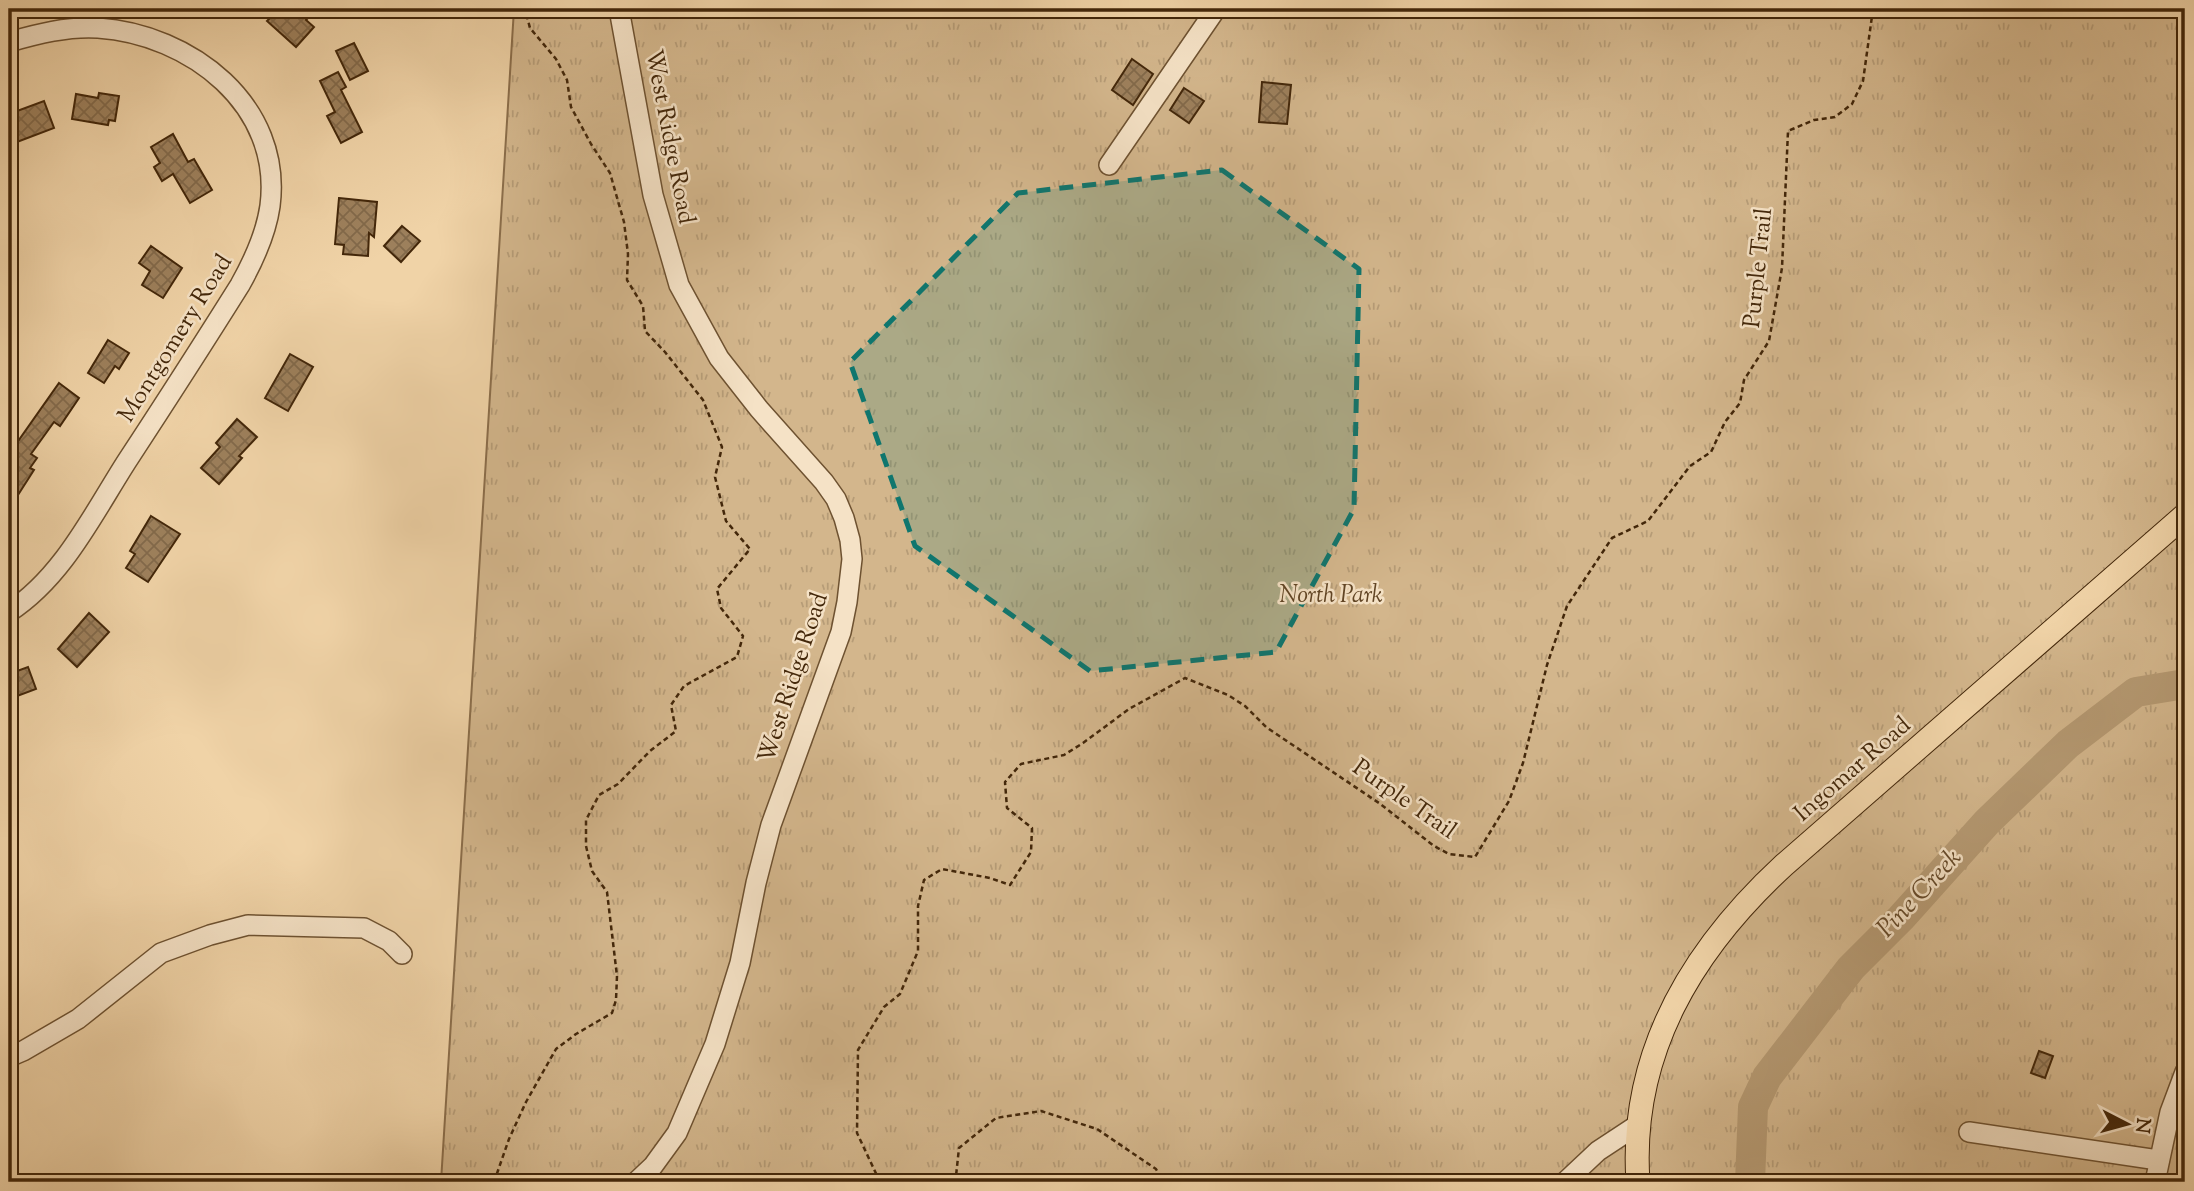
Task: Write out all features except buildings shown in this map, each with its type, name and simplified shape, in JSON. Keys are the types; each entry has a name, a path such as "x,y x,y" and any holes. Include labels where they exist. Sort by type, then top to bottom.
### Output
{"main road":[{"name":"Ingomar Road","path":"1638,1182 1639,1124 1654,1055 1665,1023 1680,990 1737,909 2185,515"}],"street":[{"name":"West Ridge Road","path":"619,9 653,195 679,285 719,358 736,382 836,499 850,540 852,559 841,632 771,825 740,963 725,1015 677,1133 653,1166 636,1182"},
{"path":"1109,165 1216,9"},
{"name":"Montgomery Road","path":"9,42 70,29 97,28 143,37 188,54 206,65 248,109 265,146 270,170 271,204 254,259 240,285 136,448 53,575 26,601 9,612"},
{"path":"9,1056 23,1051 78,1019 161,954 210,935 248,925 364,928 389,941 402,954"},
{"path":"2155,1182 2170,1112 2185,1072"},
{"path":"1565,1182 1598,1151 1639,1124"},
{"path":"1969,1132 2158,1160"}],"path":[{"path":"494,1182 526,1102 556,1049 612,1013 616,1000 617,976 607,892 592,871 586,846 586,820 598,795 618,784 650,751 676,731 671,705 684,686 737,657 743,636 721,608 717,589 750,549 726,521 715,477 722,447 703,400 645,331 643,306 627,279 628,254 624,222 610,173 571,107 567,80 556,59 530,27 525,9"},
{"name":"Purple Trail","path":"880,1182 858,1133 858,1050 884,1007 900,994 918,951 918,906 924,880 942,869 990,878 1010,885 1031,852 1032,828 1007,808 1005,782 1021,764 1064,755 1122,713 1185,678 1228,695 1245,706 1266,727 1379,803 1434,846 1449,855 1475,857 1509,801 1523,763 1547,665 1567,606 1612,538 1648,522 1690,466 1711,452 1725,422 1740,403 1744,380 1769,341 1778,293 1782,268 1788,131 1814,120 1835,117 1852,104 1863,81 1872,9"},
{"path":"959,1182 956,1176 959,1148 996,1118 1041,1111 1097,1129 1156,1169 1163,1182"}],"highlighted area":[{"path":"1222,170 1359,269 1354,509 1276,652 1090,671 915,546 850,362 1018,193"}],"green space":[{"name":"North Park","path":"514,9 2185,9 2185,1182 441,1182"}],"waterway":[{"name":"Pine Creek","path":"1750,1182 1753,1107 1767,1077 1851,968 1901,918 1987,822 2068,744 2136,692 2185,684"}]}
